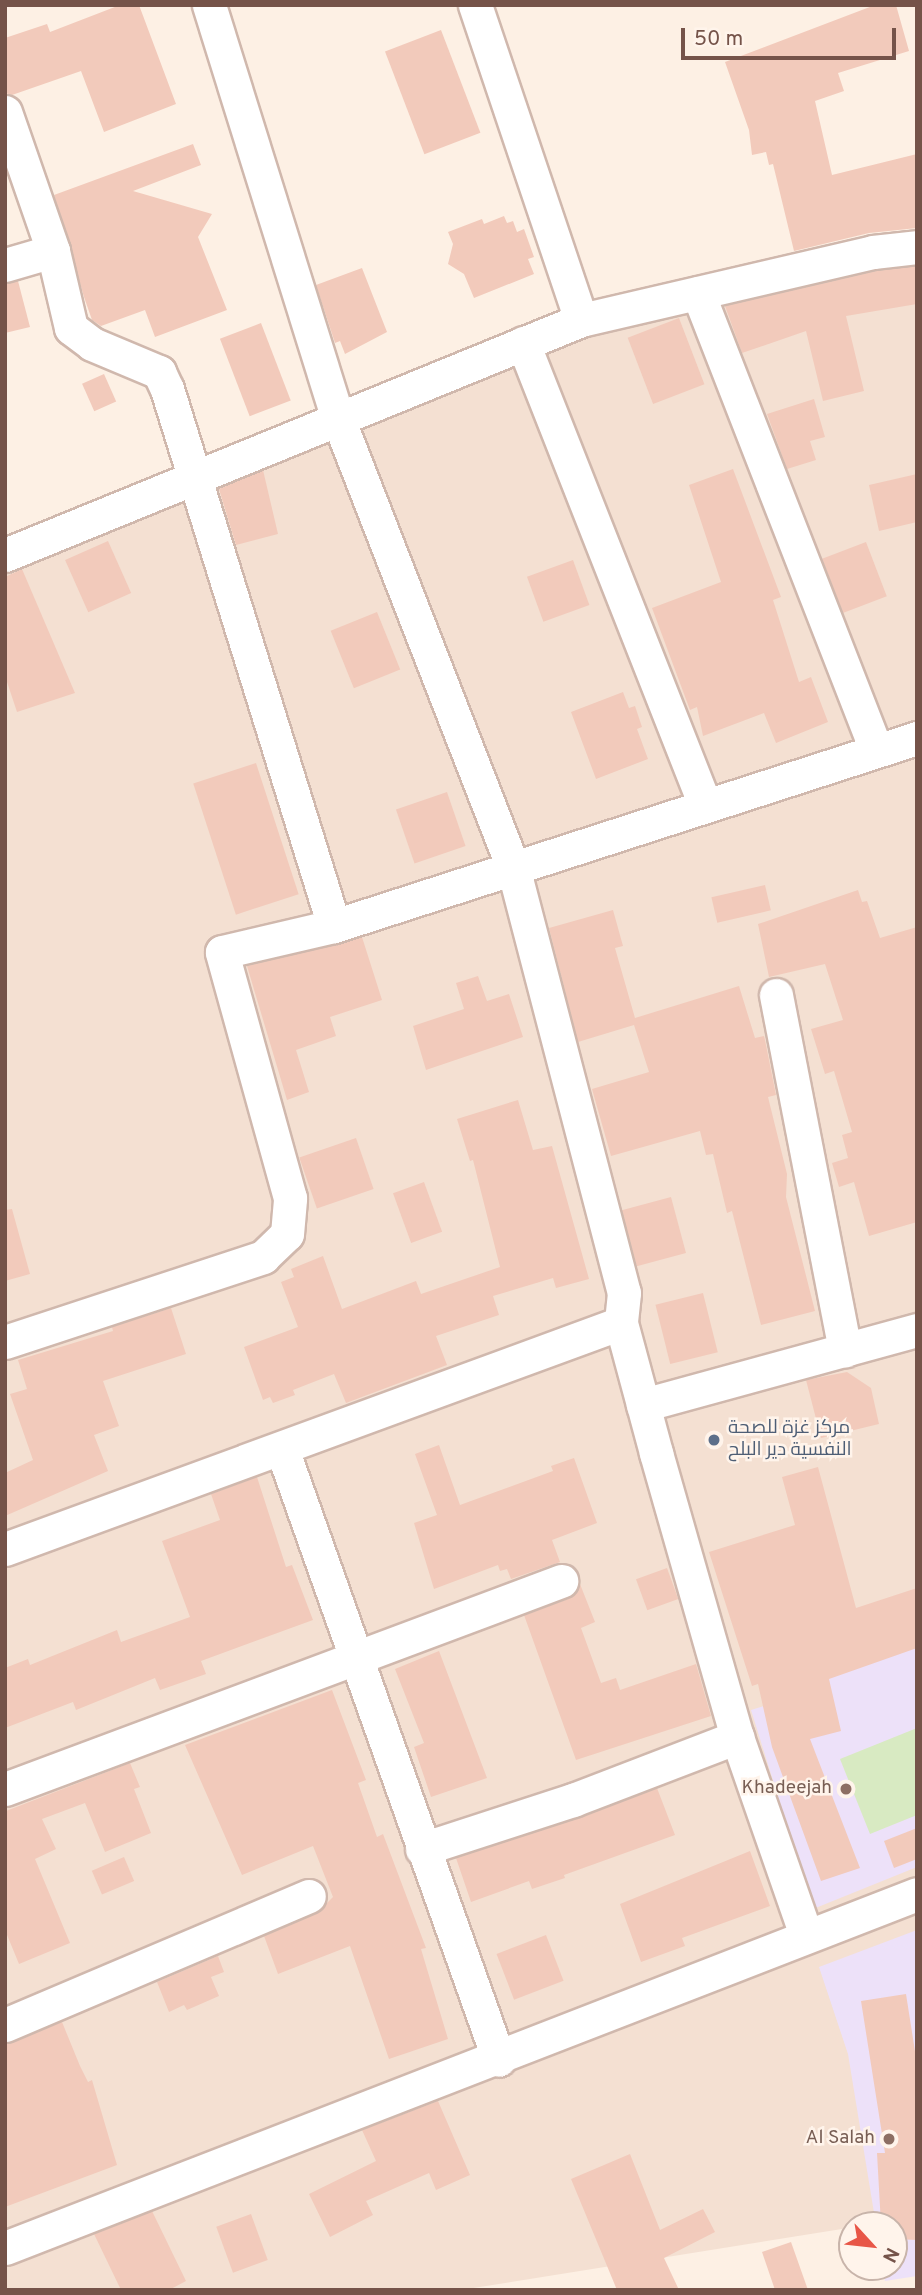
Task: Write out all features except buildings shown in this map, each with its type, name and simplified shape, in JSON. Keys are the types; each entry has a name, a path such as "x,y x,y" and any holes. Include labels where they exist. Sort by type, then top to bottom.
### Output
{"street":[{"path":"209,5 337,415 513,867 624,1293 621,1323 643,1405 737,1737 806,1935"},
{"path":"475,5 580,320"},
{"path":"5,112 53,251 71,328 92,344 159,372 334,926"},
{"path":"5,555 337,415 580,320 873,252 917,247"},
{"path":"5,265 53,251"},
{"path":"698,293 875,748"},
{"path":"523,344 705,804"},
{"path":"5,1342 253,1261 281,1243 291,1222 290,1198 222,952 334,926 875,748 917,738"},
{"path":"776,995 845,1350"},
{"path":"5,1549 282,1450 621,1323"},
{"path":"643,1405 917,1331"},
{"path":"282,1450 352,1656 499,2060"},
{"path":"5,1789 352,1656 561,1581"},
{"path":"422,1849 573,1800 737,1737"},
{"path":"5,2248 499,2060 806,1935 917,1894"},
{"path":"5,2025 309,1896"}],"shaded area":[{"path":"917,241 917,2217 908,2218 908,2211 838,2211 838,2230 461,2290 5,2290 5,548 581,320"},
{"name":"Khadeejah","path":"917,1593 917,1867 813,1909 751,1710 818,1690 804,1630"},
{"name":"Al Salah","path":"917,1930 917,2276 908,2277 908,2211 874,2211 848,2054 819,1967"}],"green space":[{"path":"917,1728 917,1815 870,1834 840,1759"}],"place":[{"name":"مركز غزة للصحة النفسية دير البلح","path":"714,1440"},
{"name":"Khadeejah","path":"846,1789"},
{"name":"Al Salah","path":"889,2139"}]}
